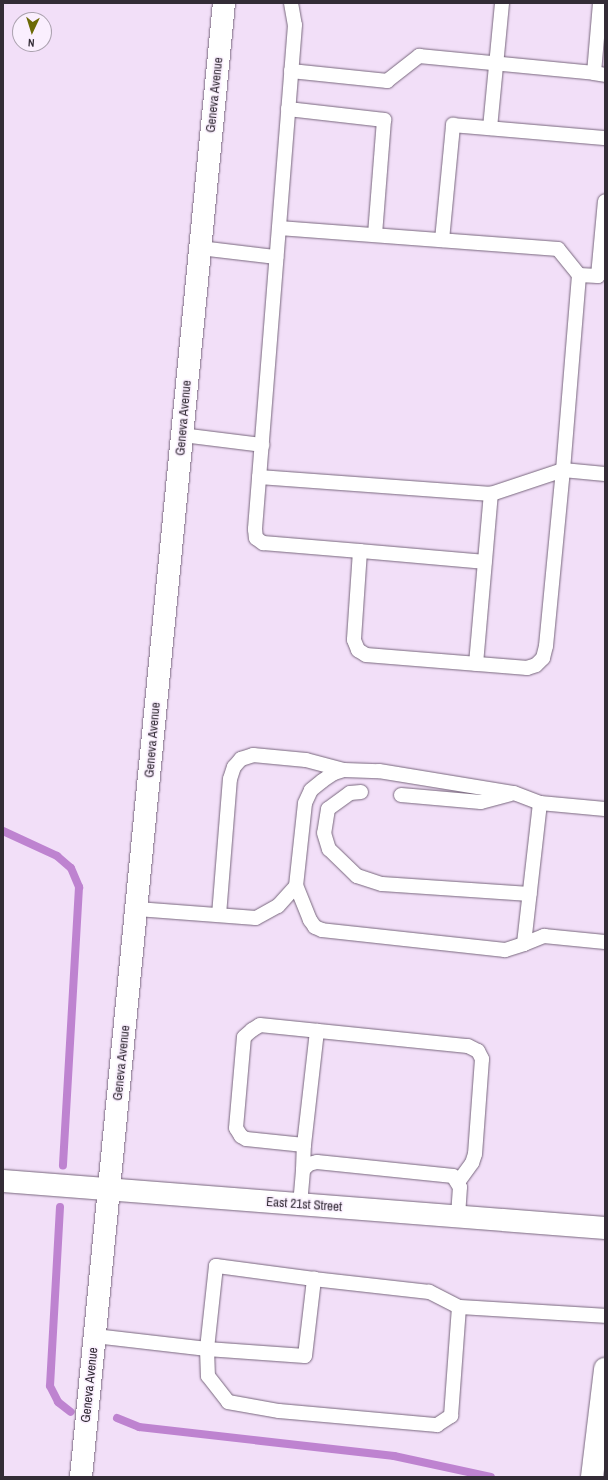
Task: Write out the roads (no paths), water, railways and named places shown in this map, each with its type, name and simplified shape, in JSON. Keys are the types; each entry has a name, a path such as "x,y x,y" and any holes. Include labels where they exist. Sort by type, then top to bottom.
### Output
{"street":[{"name":"Geneva Avenue","path":"81,1477 110,1191 224,3"},
{"name":"East 21st Street","path":"3,1181 110,1191 605,1228"},
{"path":"597,1466 605,1374"}],"lane":[{"path":"291,3 295,24 255,529 256,538 263,543 485,562"},
{"path":"490,128 502,3"},
{"path":"291,71 387,82 419,56 600,74 600,3"},
{"path":"288,108 384,120 375,235"},
{"path":"442,240 453,125 605,138"},
{"path":"579,275 601,276 605,201"},
{"path":"279,228 558,249 579,275 563,470 546,646 543,658 536,665 527,668 366,655 358,650 354,640 360,551"},
{"path":"200,248 276,257"},
{"path":"182,435 262,445"},
{"path":"259,477 492,494 563,470 605,474"},
{"path":"476,664 492,494"},
{"path":"218,916 230,779 234,767 241,759 253,754 306,760 344,770 379,771 514,793 540,804 605,809"},
{"path":"344,770 334,773 311,790 305,803 296,886 310,920 315,927 322,930 504,950 544,936 605,942"},
{"path":"361,792 350,793 328,809 324,833 329,849 357,876 382,884 530,894"},
{"path":"401,795 481,802 514,793"},
{"path":"524,944 540,804"},
{"path":"137,909 256,918 267,914 278,906 296,886"},
{"path":"304,1145 246,1139 240,1136 236,1128 244,1037 260,1025 468,1046 478,1051 482,1059 475,1154 472,1163 458,1182"},
{"path":"300,1205 304,1145 317,1031"},
{"path":"303,1170 309,1164 317,1162 453,1176 460,1187 458,1217"},
{"path":"459,1307 451,1416 437,1425 279,1411 228,1402 208,1376 207,1349 216,1266 429,1292 459,1307 605,1316"},
{"path":"95,1336 207,1349 305,1356 314,1279"}],"waterway":[{"path":"3,831 57,856 71,868 79,887 63,1166"},
{"path":"60,1207 50,1386 58,1402 71,1412"},
{"path":"117,1418 139,1427 394,1456 491,1477"}]}
